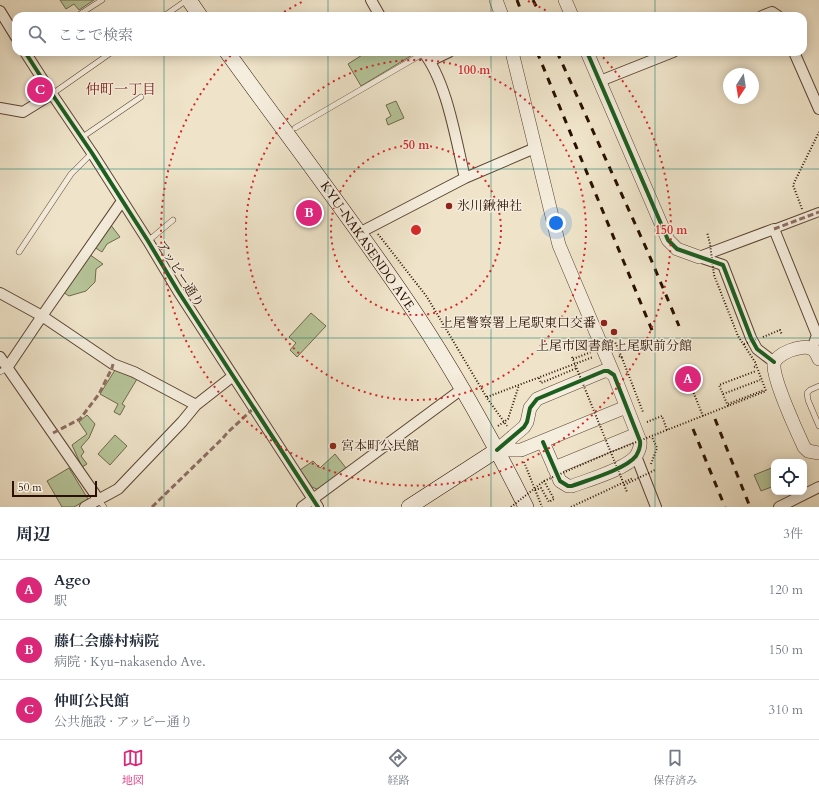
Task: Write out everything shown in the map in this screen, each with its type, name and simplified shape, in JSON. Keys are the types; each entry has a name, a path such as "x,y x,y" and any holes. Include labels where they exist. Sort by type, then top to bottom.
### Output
{"main road":[{"path":"188,0 197,12"},
{"name":"KYU-NAKASENDO AVE.","path":"230,56 402,293 462,389 497,450"},
{"path":"409,507 497,450 526,507"}],"street":[{"path":"371,0 378,12"},
{"path":"496,0 500,12"},
{"path":"565,0 570,12"},
{"path":"0,11 12,30"},
{"name":"アッピー通り","path":"28,56 92,153 178,291 316,503"},
{"path":"426,56 446,100 465,178"},
{"path":"513,56 559,245 614,375 641,446 636,456 624,465 572,486 568,486 560,481 543,442"},
{"path":"589,56 668,240 677,249 723,265 751,338 757,349 774,362"},
{"path":"600,81 663,56"},
{"path":"796,56 819,109"},
{"path":"0,108 23,112 52,94"},
{"path":"359,233 465,178 535,148"},
{"path":"4,370 122,201"},
{"path":"699,257 819,212"},
{"path":"774,229 817,335 816,354 802,346 782,354 774,362 774,372 804,447 808,451 819,453"},
{"path":"0,293 42,316 113,364 134,372 196,405"},
{"path":"0,358 4,370 102,504"},
{"path":"497,450 524,428 530,408 537,399 604,371 608,371 614,375"},
{"path":"85,507 102,504 182,422 196,405 234,376"},
{"path":"302,507 316,503 462,389"},
{"path":"497,450 520,450 543,442 626,407"},
{"path":"554,468 637,434"},
{"path":"636,456 656,507"},
{"path":"779,507 819,487"}],"lane":[{"path":"83,12 102,0"},
{"path":"170,12 188,0"},
{"path":"52,94 106,56"},
{"path":"295,128 424,56"},
{"path":"82,138 141,97"},
{"path":"18,252 71,174 92,153"},
{"path":"148,241 173,220"},
{"path":"819,386 810,390 806,394 819,426"}],"path":[{"path":"804,217 793,185 819,132"},
{"path":"374,229 427,297 487,398 505,422 509,430"},
{"path":"707,232 714,275 738,336 744,344 766,391 728,405"},
{"path":"744,344 780,330 782,335"},
{"path":"598,349 615,342 622,358"},
{"path":"591,352 573,358 627,492"},
{"path":"487,398 593,357"},
{"path":"539,378 541,383 577,368"},
{"path":"728,405 720,385 756,371"},
{"path":"688,378 703,416"},
{"path":"723,394 760,380"},
{"path":"497,427 508,420 520,385"},
{"path":"511,507 544,481 610,452 703,416 764,390"},
{"path":"647,422 662,416 667,430"},
{"path":"526,457 524,462 542,507"},
{"path":"624,485 655,470"},
{"path":"571,507 634,478 634,475"},
{"path":"535,490 541,488 549,502 554,499 544,481"}],"green space":[{"path":"60,0 94,0 79,10 74,4 66,9"},
{"path":"361,56 411,56 361,86 348,64"},
{"path":"396,101 404,118 388,125 386,119 391,116 386,105"},
{"path":"110,224 120,237 107,244 102,252 94,247"},
{"path":"89,254 103,264 96,269 95,282 86,291 69,296 63,292"},
{"path":"311,313 326,326 297,357 290,350 296,343 289,337"},
{"path":"115,370 137,379 122,404 125,406 120,415 114,412 118,404 100,394"},
{"path":"87,415 95,424 89,438 81,447 84,452 81,456 87,464 82,467 72,445 87,434 79,422"},
{"path":"115,435 127,446 110,465 98,454"},
{"path":"335,454 346,468 319,490 312,487 300,470 313,461 320,468"},
{"path":"69,468 88,499 74,507 62,507 47,481"},
{"path":"771,468 771,487 761,491 754,475"}],"railway":[{"path":"517,0 522,12"},
{"path":"533,0 539,12"},
{"path":"539,56 654,335"},
{"path":"559,56 647,250 679,326"},
{"path":"715,419 750,507"},
{"path":"693,429 725,507"}],"marked path":[{"path":"774,229 819,212"},
{"path":"53,433 80,419 99,394 113,364"},
{"path":"152,507 254,408"}],"cycle path":[{"path":"28,56 92,153 178,291 318,507"},
{"path":"589,56 668,240 677,249 723,265 751,338 757,349 774,362"},
{"path":"497,450 524,427 527,422 530,408 537,399 604,371 608,371 614,375 640,441 639,451 631,461 606,474 572,486 568,486 560,481 543,442"}],"place":[{"name":"仲町公民館","path":"40,90"},
{"name":"氷川鍬神社","path":"449,206"},
{"name":"藤仁会藤村病院","path":"309,213"},
{"name":"上尾警察署上尾駅東口交番","path":"604,323"},
{"name":"上尾市図書館上尾駅前分館","path":"614,332"},
{"name":"Ageo","path":"688,379"},
{"name":"宮本町公民館","path":"333,446"}],"district":[{"name":"仲町一丁目","path":"121,89"}]}
